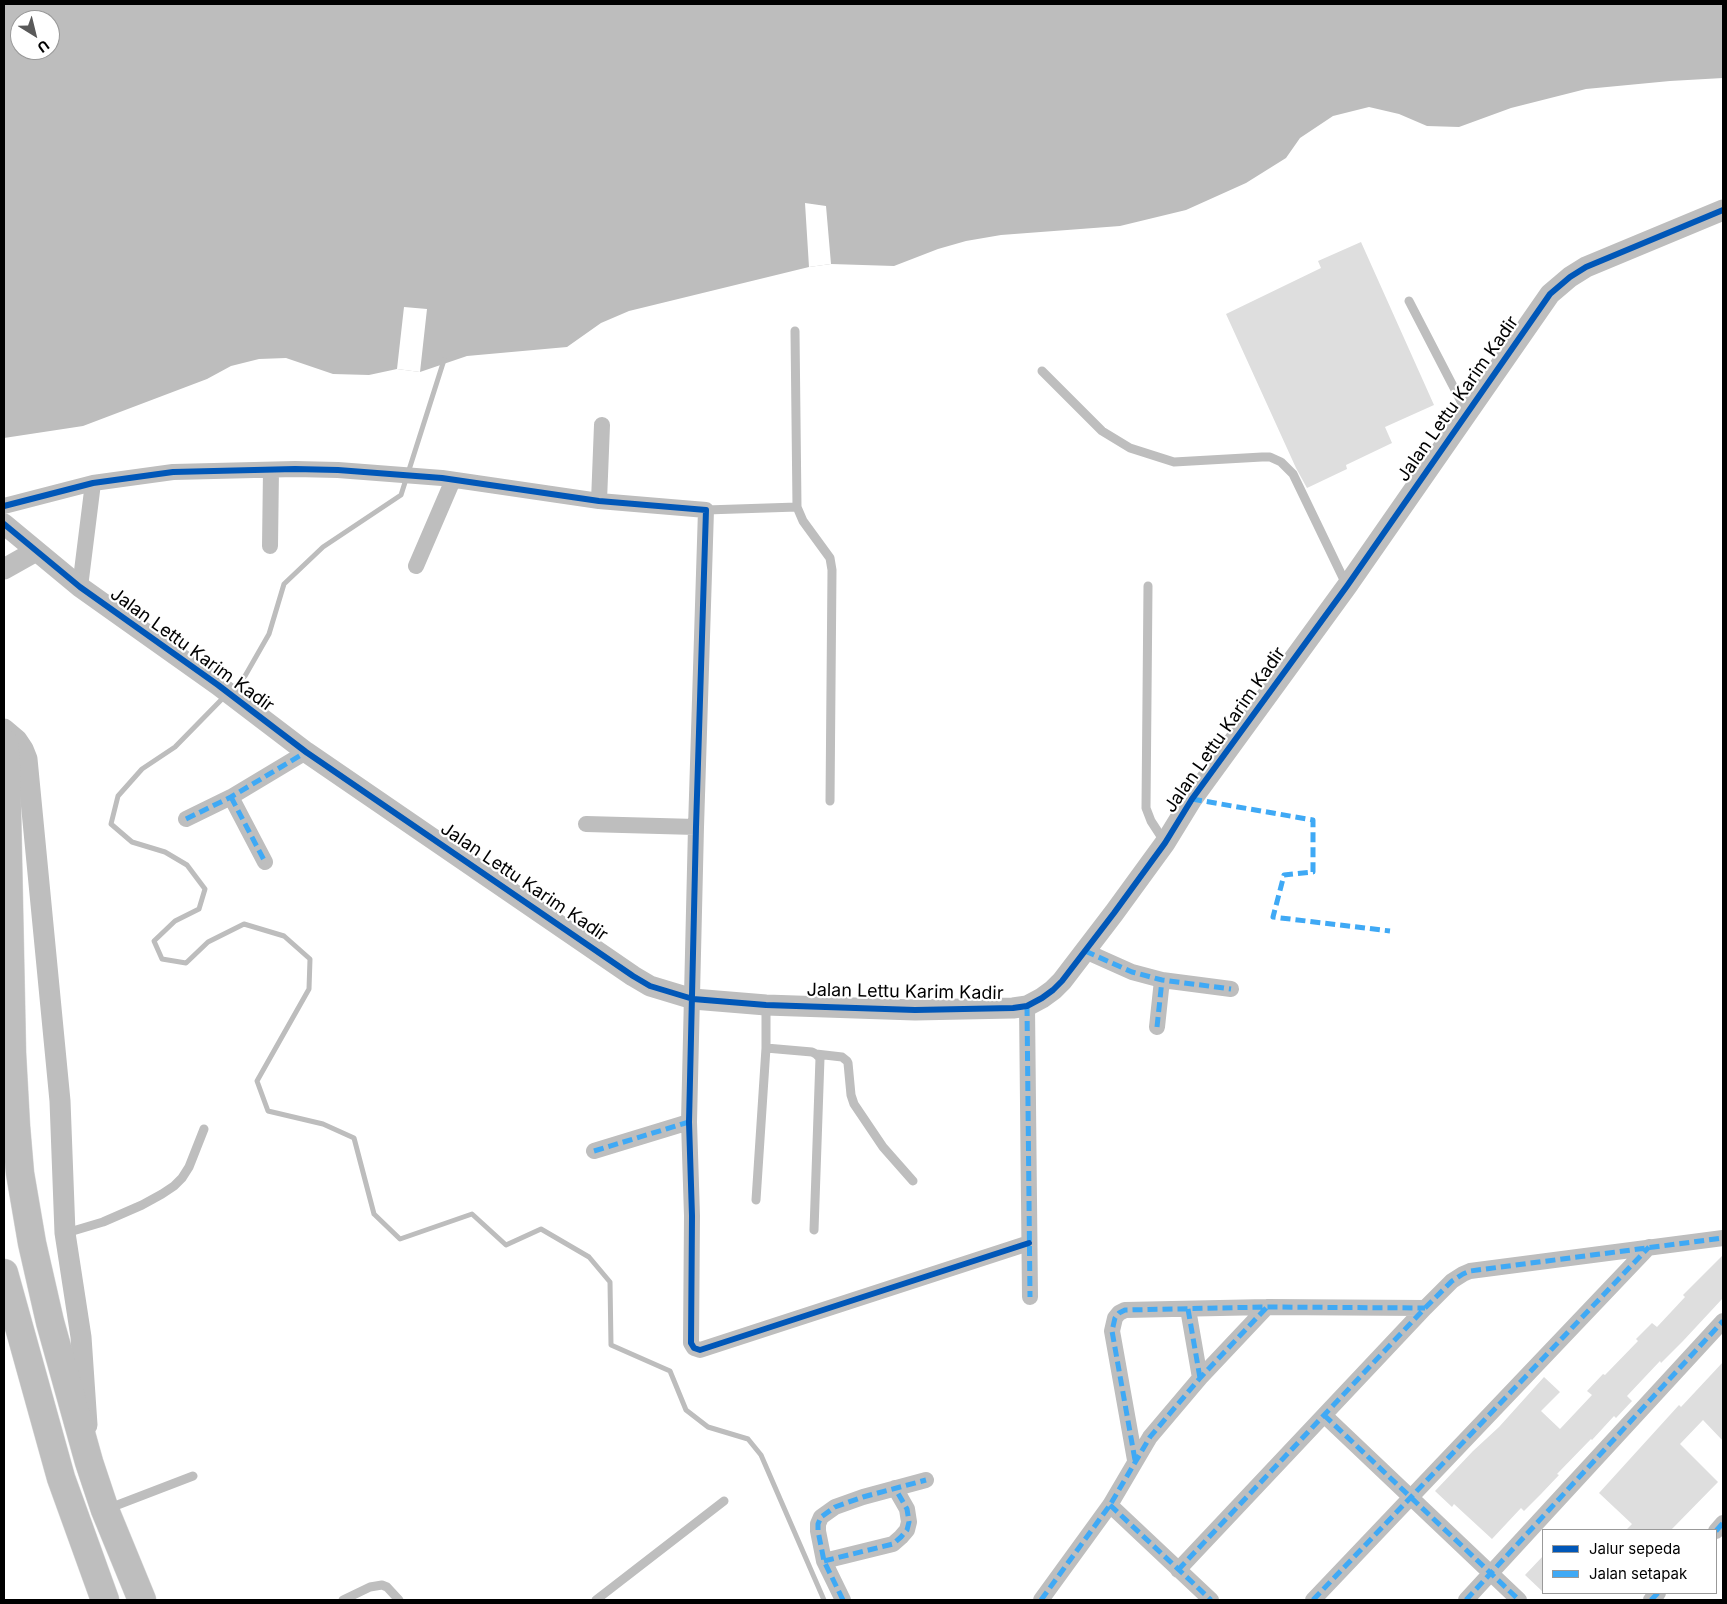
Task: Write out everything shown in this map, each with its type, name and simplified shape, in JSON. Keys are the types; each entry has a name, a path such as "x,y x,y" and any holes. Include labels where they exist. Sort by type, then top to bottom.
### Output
{"highway":[{"path":"5,752 12,1052 20,1173 32,1243 50,1322 89,1462 105,1510 142,1600"},
{"path":"4,1273 61,1478 105,1600"}],"street":[{"name":"Jalan Lettu Karim Kadir","path":"4,524 80,587 243,704 306,752 633,976 656,988 693,999 766,1005 915,1010 1027,1006 1053,990 1072,969 1165,843 1192,799 1347,586 1550,294 1586,267 1723,210"},
{"path":"599,500 602,425"},
{"path":"270,546 271,470"},
{"path":"4,506 93,482 172,472 338,470 420,476 599,500 706,510 689,1122 692,1216 691,1342 694,1348 700,1350 1028,1243"},
{"path":"416,566 453,480"},
{"path":"80,587 93,482"},
{"path":"4,569 36,551"},
{"path":"4,729 17,740 27,759 60,1101 65,1233 81,1337 89,1462"},
{"path":"186,819 231,797 306,752"},
{"path":"231,797 265,862"},
{"path":"586,824 696,827"},
{"path":"1085,951 1132,972 1162,980 1231,989"},
{"path":"1157,1027 1162,980"},
{"path":"1027,1006 1030,1297"},
{"path":"594,1151 689,1122"},
{"path":"1178,1570 1425,1308 1452,1281 1470,1270 1723,1238"},
{"path":"1313,1600 1650,1247"},
{"path":"1136,1460 1112,1332 1115,1318 1125,1310 1267,1307 1425,1308"},
{"path":"1041,1600 1110,1505 1150,1437 1200,1378 1267,1307"},
{"path":"1188,1309 1200,1378"},
{"path":"1466,1600 1723,1321"},
{"path":"1324,1415 1519,1600"},
{"path":"842,1600 824,1561 818,1531 818,1524 826,1512 835,1506 926,1480"},
{"path":"824,1561 893,1544 901,1537 907,1530 909,1522 907,1509 895,1488"},
{"path":"1110,1505 1211,1600"}],"lane":[{"path":"1409,301 1467,414"},
{"path":"795,331 797,507 804,521 830,558 832,570 830,801"},
{"path":"1042,371 1102,431 1130,448 1174,462 1270,457 1281,462 1292,474 1347,586"},
{"path":"706,510 797,507"},
{"path":"1148,586 1146,808 1151,821 1165,843"},
{"path":"756,1200 766,1048 766,1005"},
{"path":"766,1048 842,1057 848,1063 851,1095 854,1104 883,1147 913,1181"},
{"path":"814,1230 820,1061 816,1054"},
{"path":"65,1233 103,1222 162,1194 174,1186 189,1167 204,1130"},
{"path":"105,1510 193,1476"},
{"path":"596,1600 724,1501"},
{"path":"343,1600 370,1588 382,1586 387,1587 399,1600"}],"shaded area":[{"path":"4,4 1723,4 1723,78 1586,89 1511,108 1459,127 1427,126 1399,114 1369,107 1333,116 1300,138 1286,158 1246,183 1186,210 1120,226 1001,235 966,241 938,249 894,266 831,264 809,267 629,311 601,323 567,347 467,356 420,372 397,369 369,375 333,374 286,358 259,359 231,366 207,379 83,426 4,438"}],"pier":[{"path":"805,203 826,206 831,264 809,267"},
{"path":"404,307 427,309 420,372 397,369"}],"building":[{"path":"1361,242 1434,405 1385,427 1392,443 1346,465 1347,469 1307,488 1296,468 1226,314 1321,268 1318,261"},
{"path":"1723,1255 1723,1298 1683,1341 1661,1363 1660,1361 1627,1396 1632,1401 1616,1418 1614,1416 1557,1474 1559,1475 1541,1494 1524,1511 1521,1508 1492,1539 1454,1504 1452,1507 1435,1491 1499,1427 1544,1377 1560,1392 1541,1411 1560,1429 1592,1395 1587,1391 1638,1341 1636,1339 1652,1323 1657,1327 1685,1297 1683,1295"},
{"path":"1723,1362 1723,1441 1703,1420 1680,1444 1718,1482 1672,1529 1627,1529 1632,1524 1599,1493 1679,1405 1681,1407"},
{"path":"1542,1557 1542,1591 1525,1575"}],"waterway":[{"path":"232,689 245,676 269,634 284,584 323,547 401,495 444,360"},
{"path":"224,697 175,747 142,769 118,796 111,824 132,842 165,852 187,865 205,889 199,909 175,921 154,941 162,959 186,963 208,942 244,924 284,936 310,959 309,989 257,1081 268,1111 323,1124 354,1138 374,1214 400,1239 472,1214 506,1245 541,1229 589,1257 610,1282 611,1345 670,1371 686,1410 708,1427 748,1439 761,1455 824,1600"}],"marked path":[{"path":"186,819 231,797 306,752"},
{"path":"231,797 265,862"},
{"path":"1192,799 1313,820 1313,872 1284,875 1273,917 1390,931"},
{"path":"1085,951 1132,972 1162,980 1231,989"},
{"path":"1157,1027 1162,980"},
{"path":"1027,1006 1030,1297"},
{"path":"594,1151 689,1122"},
{"path":"1178,1570 1425,1308 1452,1281 1463,1274 1470,1271 1723,1238"},
{"path":"1313,1600 1649,1247"},
{"path":"1135,1460 1112,1331 1115,1318 1119,1313 1125,1310 1267,1307 1425,1308"},
{"path":"1041,1600 1110,1505 1150,1437 1200,1378 1267,1307"},
{"path":"1188,1309 1200,1378"},
{"path":"1466,1600 1723,1321"},
{"path":"1324,1415 1519,1600"},
{"path":"843,1600 824,1561 818,1531 821,1517 835,1507 863,1497 926,1480"},
{"path":"824,1561 893,1544 901,1537 907,1530 909,1522 907,1509 895,1488"},
{"path":"1110,1505 1211,1600"},
{"path":"1717,1530 1723,1523"},
{"path":"1651,1600 1657,1594"}],"cycle path":[{"path":"4,524 80,587 218,685 306,752 650,986 693,999 766,1005 915,1010 1027,1006 1042,998 1062,981 1114,913 1165,843 1192,799 1347,586 1550,294 1570,277 1586,267 1723,210"},
{"path":"4,506 93,483 173,472 295,469 338,470 442,478 599,501 706,510 689,1122 692,1216 691,1343 694,1348 700,1350 1029,1243"}]}
